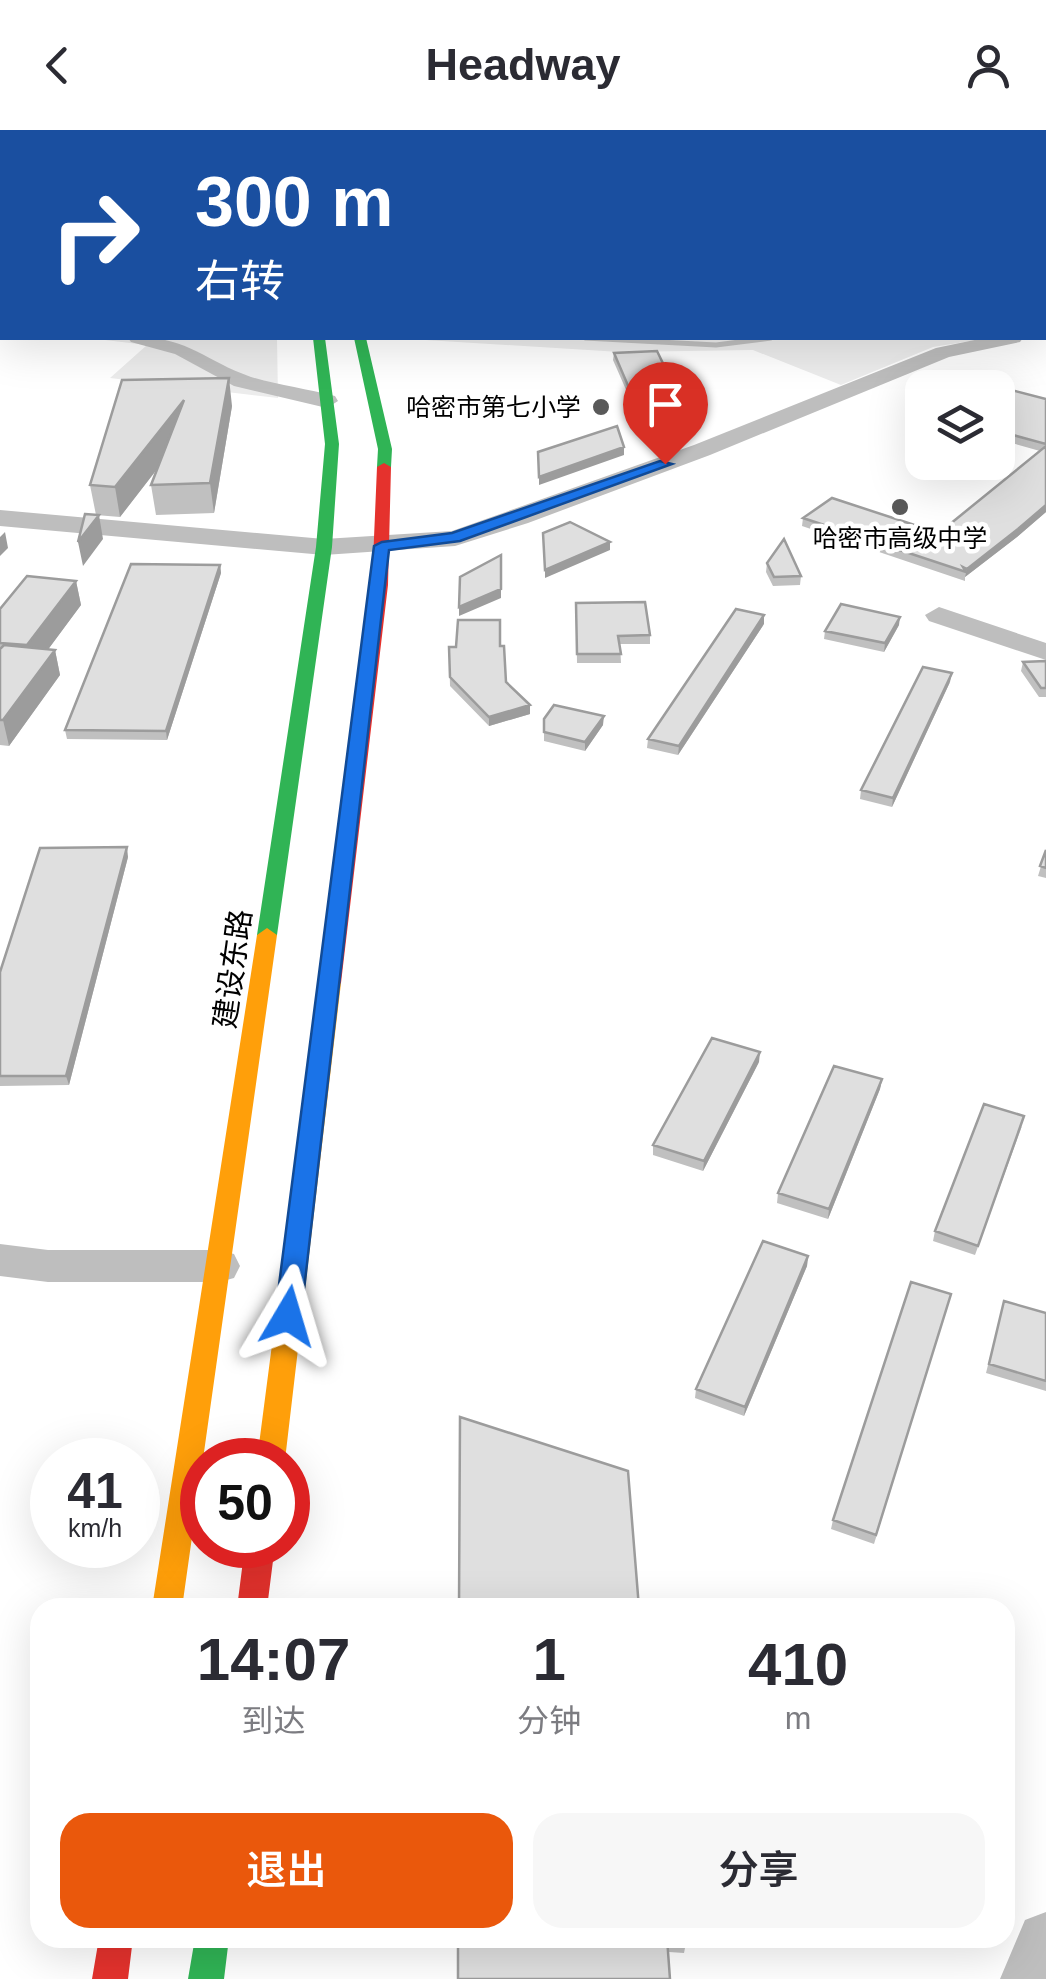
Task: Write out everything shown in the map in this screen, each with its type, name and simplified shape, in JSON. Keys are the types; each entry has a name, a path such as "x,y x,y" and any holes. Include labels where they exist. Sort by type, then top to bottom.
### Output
{"main road":[{"name":"建设东路","path":"169,1598 324,548 332,458 319,340"},
{"path":"273,1438 382,546 385,449 361,349"},
{"path":"253,1598 257,1568"},
{"path":"110,1979 115,1948"},
{"path":"206,1979 211,1948"}],"street":[{"path":"145,340 182,350 242,382 327,401"},
{"path":"0,518 324,548 455,538 702,450 943,352 1002,340"},
{"path":"938,614 1046,652"},
{"path":"0,1260 48,1266 219,1266"},
{"path":"1030,1979 1046,1942"}],"shaded area":[{"path":"105,340 277,340 278,398 110,378 147,345"},
{"path":"425,340 977,340 933,347 841,385 753,350 620,352"}],"building":[{"path":"657,351 687,413 641,416 614,353"},
{"path":"229,378 210,483 151,485 184,400 115,487 90,485 122,380"},
{"path":"1015,391 1046,399 1046,444 1015,436"},
{"path":"617,426 624,447 539,477 538,452"},
{"path":"1046,446 1046,505 967,569 963,567 966,572 803,518 832,498 939,533 1004,480 1015,480 1015,471"},
{"path":"85,514 99,515 78,542"},
{"path":"570,522 610,542 545,570 543,533"},
{"path":"784,539 801,576 774,577 767,563"},
{"path":"501,555 501,589 459,607 460,577"},
{"path":"131,564 220,565 166,731 65,730"},
{"path":"27,576 76,581 27,645 0,643 0,609"},
{"path":"645,602 650,635 618,636 621,654 577,654 576,603"},
{"path":"841,604 900,617 885,643 825,631"},
{"path":"736,609 764,615 679,746 648,739"},
{"path":"458,620 500,620 506,682 530,705 489,717 450,677 449,647 456,647"},
{"path":"4,645 55,650 0,720 0,649"},
{"path":"1046,661 1046,688 1041,688 1023,662"},
{"path":"923,667 952,673 893,798 861,790"},
{"path":"554,705 604,716 585,742 544,732 544,719"},
{"path":"127,847 66,1076 0,1076 0,972 40,848"},
{"path":"712,1038 760,1052 704,1161 653,1145"},
{"path":"834,1066 882,1079 829,1209 778,1193"},
{"path":"984,1104 1024,1116 978,1246 935,1231"},
{"path":"763,1241 808,1256 745,1407 696,1389"},
{"path":"911,1282 951,1294 876,1535 833,1520"},
{"path":"1004,1301 1046,1313 1046,1381 989,1364"},
{"path":"460,1417 628,1471 638,1598 459,1598"},
{"path":"458,1948 668,1948 670,1979 458,1979"}],"waterway":[{"path":"622,340 716,345 755,340"}],"traffic: fast":[{"path":"267,935 324,547 332,444 319,340"},
{"path":"360,340 385,449 384,467"},
{"path":"206,1979 211,1948"}],"traffic: slow":[{"path":"168,1598 267,935"},
{"path":"274,1438 330,983"}],"traffic: jam":[{"path":"330,983 380,585 384,467"},
{"path":"253,1598 257,1568"},
{"path":"110,1979 115,1948"}],"place":[{"name":"哈密市第七小学","path":"601,407"},
{"name":"哈密市高级中学","path":"900,507"}],"route":[{"path":"288,1316 382,546 455,538 665,464"}]}
